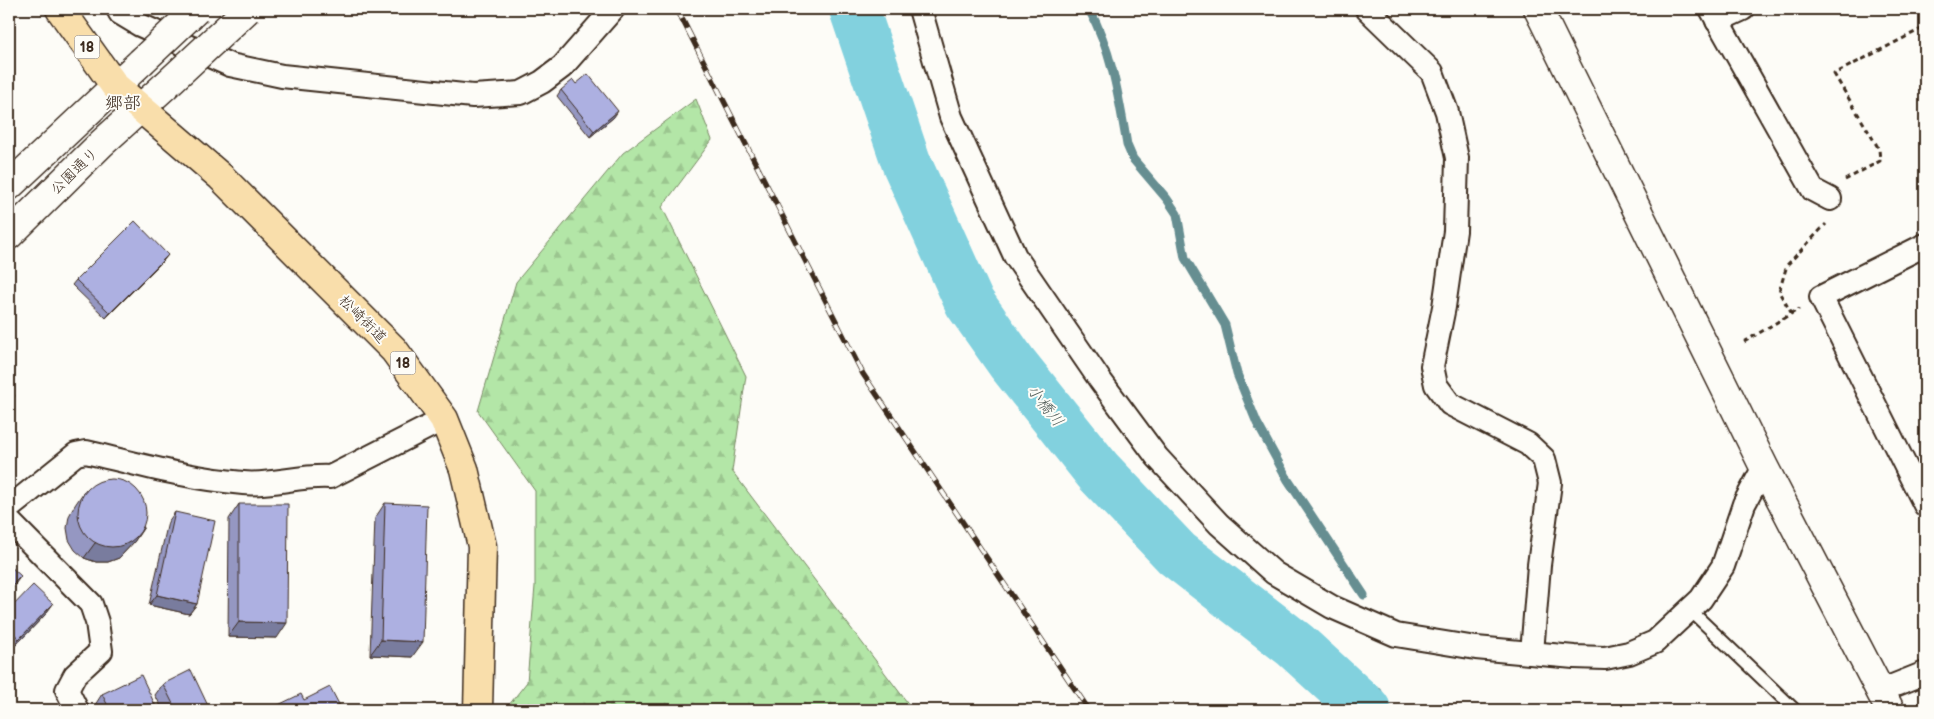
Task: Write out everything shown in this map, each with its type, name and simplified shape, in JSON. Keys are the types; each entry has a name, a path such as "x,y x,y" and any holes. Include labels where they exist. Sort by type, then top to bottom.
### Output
{"main road":[{"name":"18","path":"60,9 115,86 140,108"},
{"name":"松崎街道","path":"140,108 221,177 394,350 444,419 464,469 482,546 478,710"}],"street":[{"path":"118,9 120,13 140,25 230,65 282,76 472,96 521,92 542,82 562,67 613,9"},
{"path":"9,186 197,9"},
{"name":"公園通り","path":"9,235 140,108 248,9"},
{"path":"920,9 951,116 1015,256 1100,380 1157,457 1219,524 1274,573 1332,607 1396,635 1476,648 1605,658 1629,652 1655,642 1701,599 1723,566 1744,504 1764,467"},
{"path":"1367,9 1432,72 1447,112 1457,158 1455,231 1444,307 1432,366 1436,385 1450,404 1528,444 1544,459 1550,483 1539,565 1532,653"},
{"path":"1538,9 1764,467 1885,701 1925,673"},
{"path":"1743,9 1714,15 1813,190 1830,199"},
{"path":"1925,245 1821,297 1925,505"},
{"path":"9,508 76,454 86,452 190,475 244,484 263,483 311,475 330,477 444,419"},
{"path":"9,520 91,604 101,651 75,675 67,690 77,710"}],"lane":[{"path":"1690,610 1795,710"}],"path":[{"path":"1792,314 1779,292 1788,265 1834,215 1830,199 1845,180 1880,161 1879,149 1834,74 1925,26"},
{"path":"1744,342 1821,297"}],"green space":[{"path":"696,99 712,140 662,207 746,376 732,471 913,710 505,710 527,682 535,586 535,491 478,411 516,282 623,153"}],"building":[{"path":"588,74 618,111 594,131 561,90 573,80 576,84"},
{"path":"135,221 168,255 110,313 76,280"},
{"path":"9,389 15,396 9,402"},
{"path":"105,479 119,479 131,484 141,494 146,506 146,520 141,532 131,542 119,547 105,547 93,542 83,532 78,520 78,506 83,494 93,484"},
{"path":"385,503 427,505 423,642 381,640"},
{"path":"239,504 288,504 287,623 239,622"},
{"path":"175,512 215,521 197,604 157,595"},
{"path":"9,565 21,576 9,588"},
{"path":"33,585 53,604 19,639 9,628 9,610"},
{"path":"191,670 210,710 176,710 163,684"},
{"path":"141,675 157,709 110,710 102,694"},
{"path":"330,687 342,710 268,710 301,694 304,700"}],"waterway":[{"name":"小橋川","path":"854,9 906,162 969,302 1012,363 1098,471 1177,554 1295,645 1366,710"},
{"path":"1089,9 1104,41 1109,58 1118,92 1127,145 1133,159 1167,199 1177,214 1185,258 1225,325 1237,374 1257,423 1288,480 1364,595"},
{"path":"1368,710 1378,692"}],"railway":[{"path":"677,9 863,374 1089,710"}],"district":[{"name":"郷部","path":"123,103"}]}
